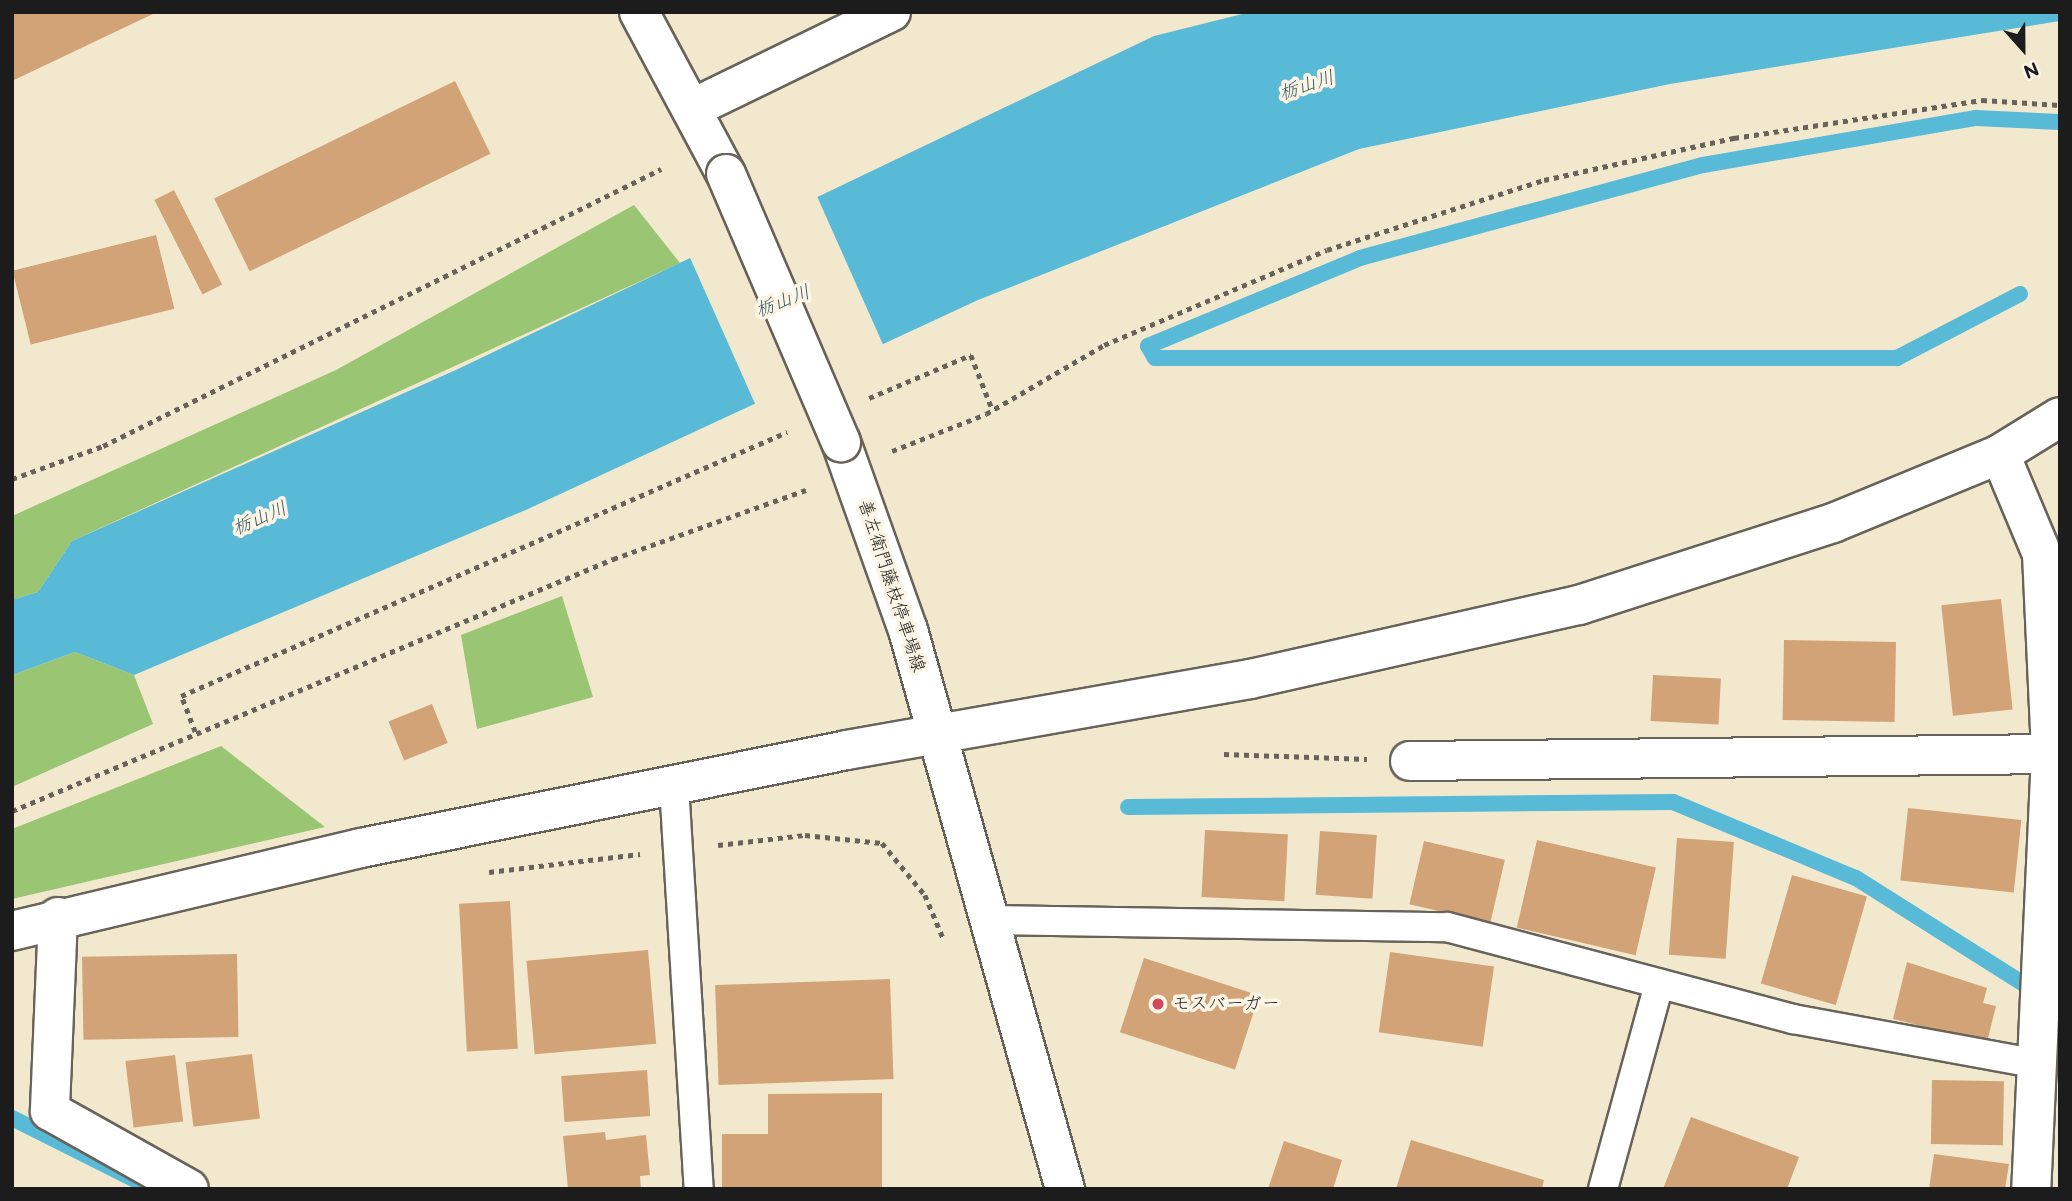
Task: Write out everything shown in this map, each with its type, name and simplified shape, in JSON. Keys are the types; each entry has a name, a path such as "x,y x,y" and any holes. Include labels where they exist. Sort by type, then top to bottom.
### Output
{"street":[{"name":"善左衛門藤枝停車場線","path":"639,12 695,107 846,454 937,734 1065,1189"},
{"path":"695,107 891,12"},
{"path":"12,931 58,917 674,785 937,734 1251,679 1579,605 1833,523 2000,454 2060,417"},
{"path":"2000,454 2042,554 2055,754 2031,1189"},
{"path":"1410,761 2055,754"},
{"path":"58,917 50,1111 189,1189"}],"lane":[{"path":"674,785 699,1189"},
{"path":"988,920 1447,928 1793,1020 2037,1064"},
{"path":"1603,1189 1659,984"}],"path":[{"path":"846,454 993,411 1104,345 1327,250 1544,180 1734,138 1982,100 2060,105"},
{"path":"12,478 103,446 661,169"},
{"path":"858,403 971,355 993,411"},
{"path":"195,732 181,695 794,429"},
{"path":"12,811 613,559 806,490"},
{"path":"1224,754 1410,761"},
{"path":"710,846 805,835 882,843 925,895 950,952"},
{"path":"481,873 656,852"}],"green space":[{"path":"634,205 680,263 72,541 38,592 12,600 12,516 336,370"},
{"path":"562,596 593,697 477,729 461,635"},
{"path":"75,652 134,675 153,724 12,787 12,675"},
{"path":"221,746 325,827 12,899 12,829"}],"water":[{"name":"栃山川","path":"1250,12 2060,12 2060,21 1670,84 1359,149 978,300 528,509 134,675 75,652 12,675 12,600 38,592 72,541 458,369 1154,36"}],"pier":[{"path":"816,194 884,347 756,405 687,251"}],"building":[{"path":"12,12 157,12 12,81"},
{"path":"455,81 491,154 250,271 214,198"},
{"path":"174,190 222,284 203,294 154,200"},
{"path":"156,235 174,309 31,345 12,271"},
{"path":"2001,599 2013,709 1953,716 1941,605"},
{"path":"1784,640 1896,642 1895,722 1783,720"},
{"path":"1653,675 1721,679 1718,724 1651,721"},
{"path":"432,704 448,743 404,761 388,722"},
{"path":"1908,808 2021,820 2014,893 1900,881"},
{"path":"1205,830 1288,834 1284,901 1201,897"},
{"path":"1320,831 1377,835 1372,899 1316,895"},
{"path":"1677,838 1734,842 1726,959 1669,955"},
{"path":"1537,840 1656,867 1636,955 1517,928"},
{"path":"1424,841 1505,860 1490,923 1409,904"},
{"path":"1792,875 1867,896 1836,1005 1761,984"},
{"path":"510,901 518,1049 467,1051 459,904"},
{"path":"648,950 656,1044 535,1054 526,961"},
{"path":"1390,952 1494,967 1483,1047 1379,1032"},
{"path":"237,954 238,1037 83,1040 82,957"},
{"path":"1144,958 1259,995 1235,1070 1120,1032"},
{"path":"1907,962 1987,988 1983,1003 1996,1006 1987,1042 1893,1019"},
{"path":"890,979 893,1079 719,1085 715,985"},
{"path":"252,1054 260,1119 193,1127 185,1062"},
{"path":"175,1055 183,1122 134,1128 125,1061"},
{"path":"647,1070 650,1116 564,1122 561,1076"},
{"path":"1932,1080 2004,1081 2003,1145 1931,1144"},
{"path":"882,1093 882,1189 722,1189 722,1134 768,1134 768,1094"},
{"path":"1691,1117 1799,1157 1787,1189 1663,1189"},
{"path":"605,1132 606,1140 646,1135 650,1175 640,1176 641,1189 568,1189 563,1136"},
{"path":"1411,1140 1544,1180 1542,1189 1396,1189"},
{"path":"1284,1141 1342,1160 1333,1189 1268,1189"},
{"path":"1934,1154 2009,1164 2005,1189 1929,1189"}],"waterway":[{"path":"2020,294 1897,358 1155,358 1148,346 1360,258 1703,165 1976,118 2060,122"},
{"path":"1128,807 1673,802 1856,878 2060,1007"},
{"path":"12,1118 141,1183"}],"place":[{"name":"モスバーガー","path":"1158,1004"}]}
